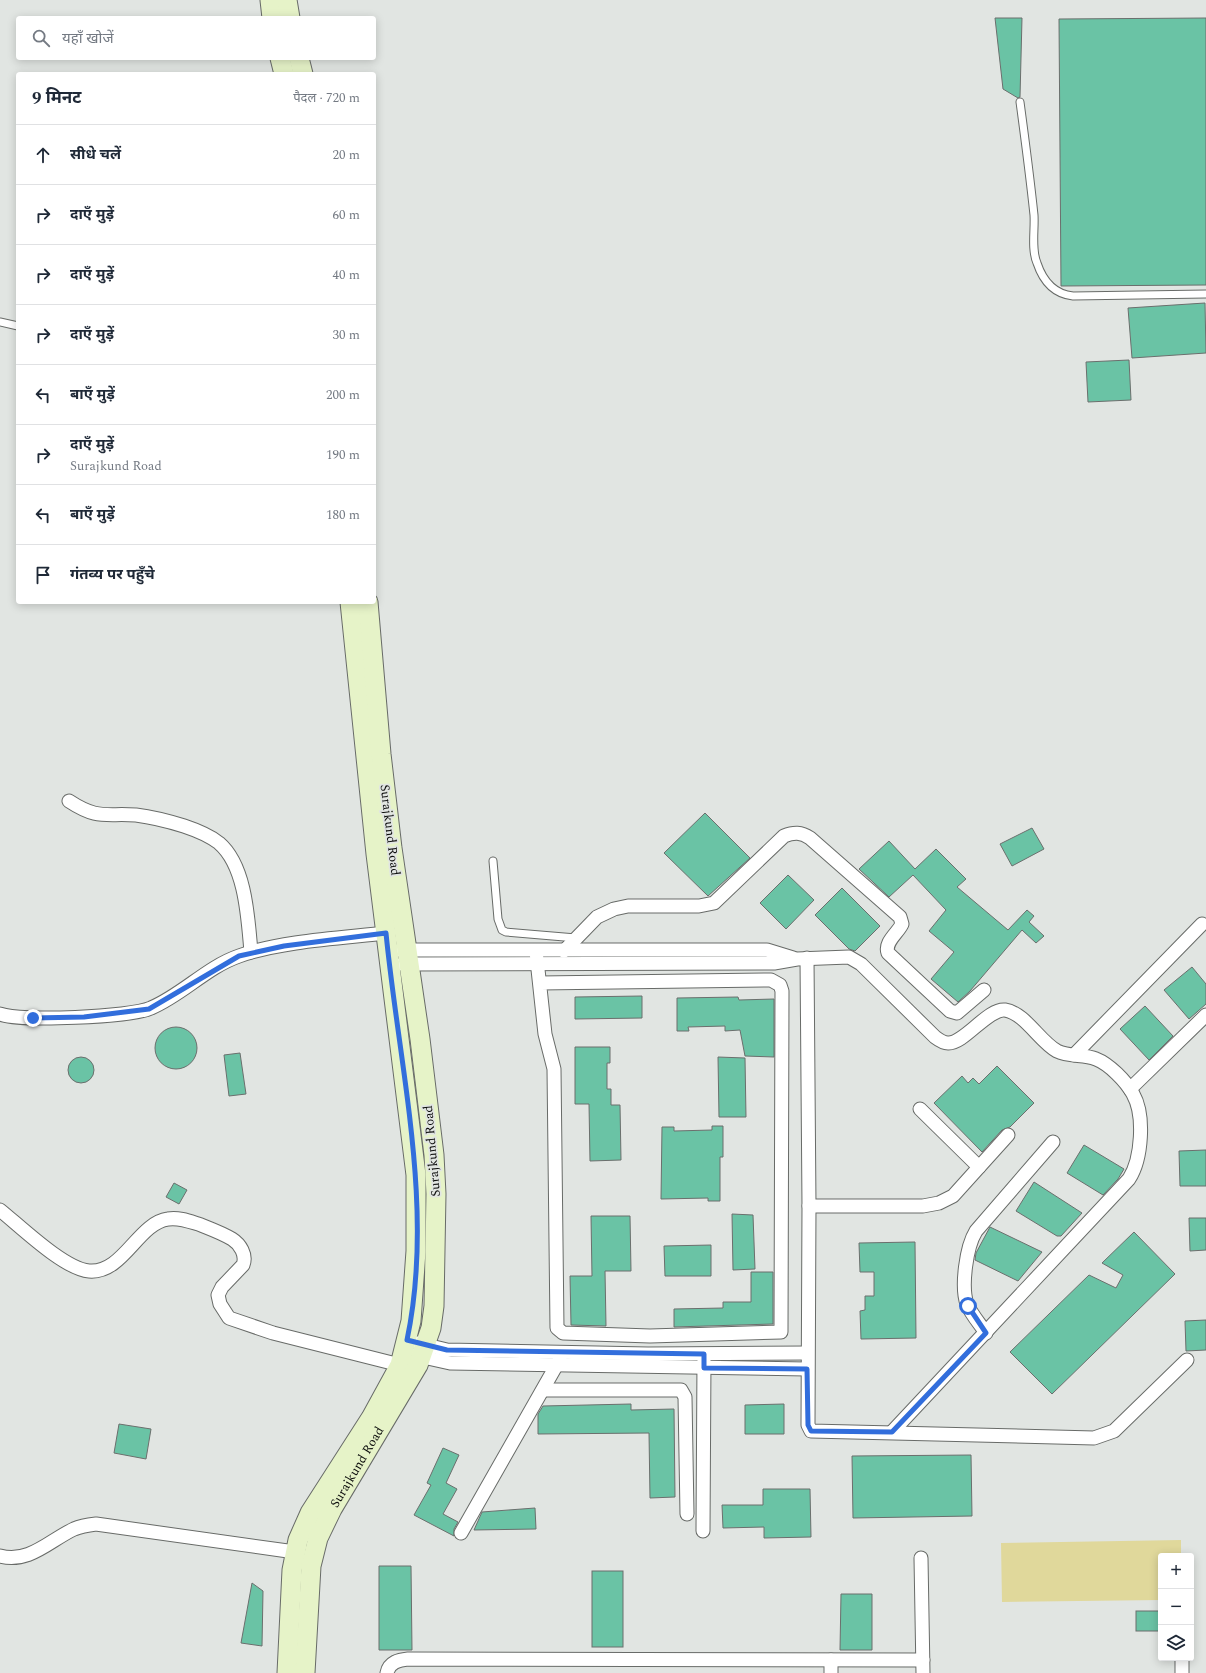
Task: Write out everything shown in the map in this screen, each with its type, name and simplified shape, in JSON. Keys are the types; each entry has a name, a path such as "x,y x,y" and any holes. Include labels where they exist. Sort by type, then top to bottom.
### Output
{"main road":[{"path":"270,0 272,16"},
{"path":"287,0 290,16"},
{"path":"280,60 284,72"},
{"path":"300,60 302,72"},
{"name":"Surajkund Road","path":"350,604 359,702 396,952"},
{"name":"Surajkund Road","path":"289,1673 318,1538 412,1352 411,1321 416,1251 416,1175 396,952 368,604"},
{"name":"Surajkund Road","path":"289,1673 292,1570 298,1540 310,1513 372,1418 412,1352"}],"street":[{"path":"69,801 81,809 96,815 136,815 171,821 192,828 212,838 220,844 232,859 241,884 246,908 251,952"},
{"path":"564,950 597,917 614,909 628,906 699,906 714,903 784,836 794,833 810,838 900,917 902,924 887,946 888,952 950,1011 957,1013 962,1011 984,990"},
{"path":"1074,1056 1202,924"},
{"path":"0,1014 17,1018 84,1017 149,1009 229,960 251,952 315,941 396,952 538,965 774,963 802,959 850,957 857,960 935,1037 944,1042 953,1043 996,1012 1006,1010 1016,1014 1057,1051 1074,1056 1090,1057 1102,1062 1130,1089 1136,1100 1140,1124 1139,1156 1134,1171 1107,1205 892,1432"},
{"path":"396,952 536,950 767,950 802,959"},
{"path":"536,950 545,1034 554,1069 557,1328 563,1333 650,1336 777,1334 782,1331 782,991 780,985 771,980 540,983"},
{"path":"802,959 810,1206 807,1369 808,1425 811,1431 1085,1438 1103,1436 1114,1431 1187,1360"},
{"path":"1130,1089 1206,1015"},
{"path":"920,1109 980,1167"},
{"path":"810,1206 932,1205 953,1196 1008,1135"},
{"path":"986,1333 966,1302 966,1261 969,1244 976,1231 1054,1142"},
{"path":"0,1210 58,1257 74,1267 89,1271 100,1270 120,1258 153,1225 162,1220 176,1218 187,1220 216,1231 232,1239 238,1245 244,1256 243,1265 222,1287 218,1295 220,1304 229,1318 273,1333 412,1352 450,1363 807,1369"},
{"path":"648,1354 650,1336"},
{"path":"412,1352 447,1350 648,1354 807,1353"},
{"path":"461,1533 564,1352"},
{"path":"703,1531 704,1354"},
{"path":"669,1367 669,1389"},
{"path":"543,1390 681,1390 685,1397 687,1514"},
{"path":"0,1556 13,1558 28,1555 73,1529 96,1524 295,1552"},
{"path":"921,1558 923,1673"},
{"path":"387,1673 390,1666 394,1662 408,1659 923,1660"},
{"path":"831,1660 831,1673"},
{"path":"1182,1661 1182,1673"}],"lane":[{"path":"1020,102 1030,170 1035,254 1039,269 1053,289 1059,293 1073,296 1206,294"},
{"path":"0,322 16,326"},
{"path":"493,861 498,919 502,930 506,932 576,938"}],"shaded area":[{"path":"1181,1540 1181,1553 1158,1553 1158,1600 1002,1602 1001,1543"}],"building":[{"path":"995,18 1022,18 1020,97 1018,98 1003,89"},
{"path":"1206,18 1206,285 1061,286 1059,19"},
{"path":"1205,303 1206,353 1132,358 1128,308"},
{"path":"1129,360 1131,400 1088,402 1086,362"},
{"path":"705,813 750,858 708,896 664,853"},
{"path":"1032,828 1044,849 1012,866 1000,844"},
{"path":"889,841 915,869 936,849 966,879 957,887 1008,930 1027,910 1034,916 1029,922 1044,936 1036,943 1022,930 970,991 958,1002 931,979 954,952 929,931 946,910 913,875 889,897 859,869"},
{"path":"788,875 814,900 786,929 760,903"},
{"path":"842,888 880,926 855,951 849,949 815,915"},
{"path":"1192,967 1206,984 1206,1004 1189,1019 1164,990"},
{"path":"642,996 642,1018 575,1019 575,997"},
{"path":"738,997 739,1000 774,999 774,1057 745,1056 740,1030 725,1031 725,1026 688,1027 689,1031 677,1031 677,998"},
{"path":"1145,1006 1173,1036 1149,1060 1120,1029"},
{"path":"176,1027 191,1033 197,1048 191,1063 176,1069 161,1063 155,1048 161,1033"},
{"path":"575,1047 610,1047 610,1063 607,1063 607,1089 611,1089 611,1105 620,1105 621,1160 590,1161 589,1104 575,1104"},
{"path":"240,1053 246,1094 229,1096 224,1055"},
{"path":"81,1057 90,1061 94,1070 90,1079 81,1083 72,1079 68,1070 72,1061"},
{"path":"718,1057 745,1058 746,1117 719,1117"},
{"path":"997,1066 1034,1103 1010,1127 1002,1130 982,1152 934,1103 962,1076 968,1083 973,1078 979,1084"},
{"path":"712,1126 723,1126 723,1157 720,1157 720,1201 708,1201 708,1198 661,1199 662,1127 674,1127 674,1131 712,1130"},
{"path":"1084,1145 1124,1169 1118,1179 1103,1195 1067,1173"},
{"path":"1206,1150 1206,1186 1180,1186 1179,1151"},
{"path":"1034,1182 1082,1213 1061,1236 1057,1236 1016,1211"},
{"path":"174,1183 187,1190 179,1204 166,1197"},
{"path":"732,1214 753,1215 755,1269 733,1270"},
{"path":"591,1216 630,1216 631,1271 605,1271 606,1326 571,1325 570,1276 592,1276"},
{"path":"1189,1218 1206,1218 1206,1250 1190,1251"},
{"path":"990,1227 1042,1252 1018,1281 975,1260 976,1253"},
{"path":"1134,1232 1175,1274 1052,1394 1010,1352 1089,1275 1116,1288 1123,1275 1102,1263"},
{"path":"915,1242 916,1338 861,1339 860,1311 865,1310 865,1296 874,1296 874,1272 860,1272 859,1243"},
{"path":"711,1245 711,1276 665,1276 664,1246"},
{"path":"751,1272 773,1272 773,1324 674,1327 674,1309 723,1308 723,1302 751,1302"},
{"path":"1206,1320 1206,1350 1186,1351 1185,1321"},
{"path":"631,1404 631,1410 674,1409 675,1497 650,1498 649,1433 538,1434 538,1414 543,1406"},
{"path":"784,1404 784,1434 745,1434 745,1405"},
{"path":"119,1424 151,1429 146,1459 114,1453"},
{"path":"443,1448 459,1455 446,1483 457,1489 443,1514 458,1522 454,1529 454,1536 414,1515 431,1485 427,1483"},
{"path":"971,1455 972,1516 853,1518 852,1456"},
{"path":"763,1489 810,1489 811,1537 764,1538 764,1527 723,1528 722,1505 763,1505"},
{"path":"535,1508 536,1529 474,1530 482,1512"},
{"path":"379,1566 411,1566 412,1650 379,1650"},
{"path":"592,1571 623,1571 623,1647 592,1647"},
{"path":"252,1583 263,1591 262,1646 241,1643"},
{"path":"841,1594 872,1594 872,1650 840,1650"},
{"path":"1136,1611 1158,1611 1158,1631 1136,1631"}],"route":[{"path":"33,1018 84,1017 138,1012 149,1009 161,1003 229,960 251,952 315,941 386,933 416,1175 416,1251 411,1321 407,1340 447,1350 704,1354 704,1368 807,1369 808,1425 811,1431 892,1432 986,1333 968,1306"}]}
